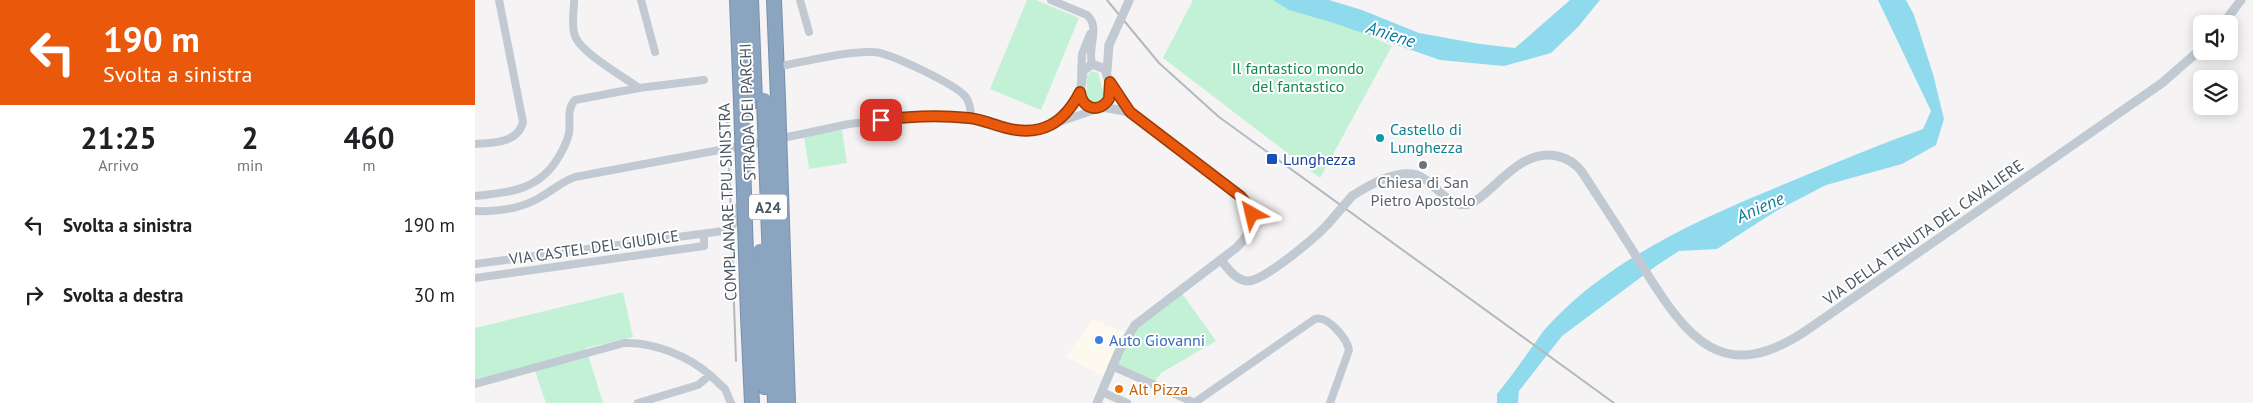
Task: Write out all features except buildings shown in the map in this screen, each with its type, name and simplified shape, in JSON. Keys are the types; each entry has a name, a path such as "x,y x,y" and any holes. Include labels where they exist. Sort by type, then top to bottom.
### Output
{"highway":[{"name":"COMPLANARE TPU SINISTRA","path":"737,0 741,102 767,315 751,403"},
{"name":"STRADA DEI PARCHI","path":"751,0 766,100"},
{"name":"STRADA DEI PARCHI","path":"761,0 766,100 767,315 765,403"},
{"path":"766,100 775,0"},
{"name":"STRADA DEI PARCHI","path":"767,315 775,403"},
{"path":"767,315 788,403"}],"street":[{"path":"475,144 498,142 510,138 518,133 523,122 499,0"},
{"path":"574,0 574,28 577,40 592,55 639,88"},
{"path":"641,0 655,52"},
{"path":"800,0 809,32"},
{"path":"1051,0 1087,15 1093,21 1094,28 1090,50 1094,64 1107,70"},
{"path":"1081,77 1083,70 1094,64 1109,45 1129,0"},
{"path":"2230,15 2241,0"},
{"path":"1094,28 1082,54 1080,92 1084,104 1089,108 1130,112"},
{"path":"475,211 492,211 519,207 535,201 561,183 577,176 738,148 849,124 914,116 971,118 1018,130 1037,129 1099,108 1109,99 1110,82 1107,70 1109,45"},
{"path":"786,65 869,52 883,53 934,77 963,94 969,102 971,118"},
{"name":"VIA DELLA TENUTA DEL CAVALIERE","path":"1221,260 1239,278 1247,281 1257,280 1292,255 1328,224 1353,196 1392,176 1411,174 1422,178 1453,202 1466,204 1478,199 1525,160 1542,155 1559,156 1573,163 1579,169 1658,291 1686,330 1706,345 1724,352 1743,356 1757,354 1772,350 1803,333 2166,80 2193,56"},
{"path":"475,196 508,193 547,175 567,142 570,131 570,107 575,100 639,88 704,80"},
{"path":"1097,403 1123,343 1137,323 1236,248 1249,233 1253,222 1250,208 1240,196 1130,112 1110,82"},
{"path":"1058,122 1069,111 1080,92"},
{"name":"VIA CASTEL DEL GIUDICE","path":"475,264 729,230 737,220 738,148"},
{"name":"VIA CASTEL DEL GIUDICE","path":"475,278 704,246 704,234"},
{"path":"1113,366 1194,403 1315,319 1320,318 1327,321 1345,340 1349,350 1330,403"},
{"path":"475,384 624,343 640,343 695,363 725,389 731,403"},
{"path":"637,403 698,384 710,375"},
{"path":"1102,392 1127,403"}],"shaded area":[{"path":"1092,319 1125,332 1103,376 1066,357"}],"green space":[{"path":"1027,0 1036,0 1079,18 1041,110 990,89"},
{"name":"Il fantastico mondo del fantastico","path":"1193,0 1289,0 1392,46 1320,178 1163,58"},
{"path":"1091,71 1098,73 1104,95 1100,102 1096,103 1090,102 1086,98 1087,76"},
{"path":"842,130 847,163 809,169 804,136"},
{"path":"623,292 633,337 586,348 603,403 546,403 535,371 475,388 475,328"},
{"path":"1181,292 1216,341 1161,373 1154,382 1116,365 1129,341 1143,323"}],"water":[{"name":"Aniene","path":"1273,0 1329,0 1362,10 1419,33 1515,48 1570,0 1600,0 1578,27 1551,53 1504,66 1440,60 1334,23 1289,10"},
{"name":"Aniene","path":"1878,0 1906,0 1914,15 1933,74 1944,119 1936,145 1902,164 1826,185 1776,211 1717,249 1679,251 1562,336 1519,391 1518,403 1497,403 1497,394 1547,327 1594,284 1641,252 1715,214 1840,161 1923,129 1931,111"}],"railway":[{"path":"1107,0 1159,63 1219,117 1614,403"},
{"path":"727,104 736,361"}],"place":[{"name":"Castello di Lunghezza","path":"1380,138"},
{"name":"Lunghezza","path":"1272,159"},
{"name":"Chiesa di San Pietro Apostolo","path":"1423,165"},
{"name":"Auto Giovanni","path":"1099,340"},
{"name":"Alt Pizza","path":"1119,389"}],"route":[{"path":"881,120 914,116 971,118 1010,129 1045,128 1058,122 1069,111 1080,92 1081,100 1086,106 1093,109 1102,107 1109,99 1110,82 1130,112 1240,196 1250,208 1252,214"}]}
